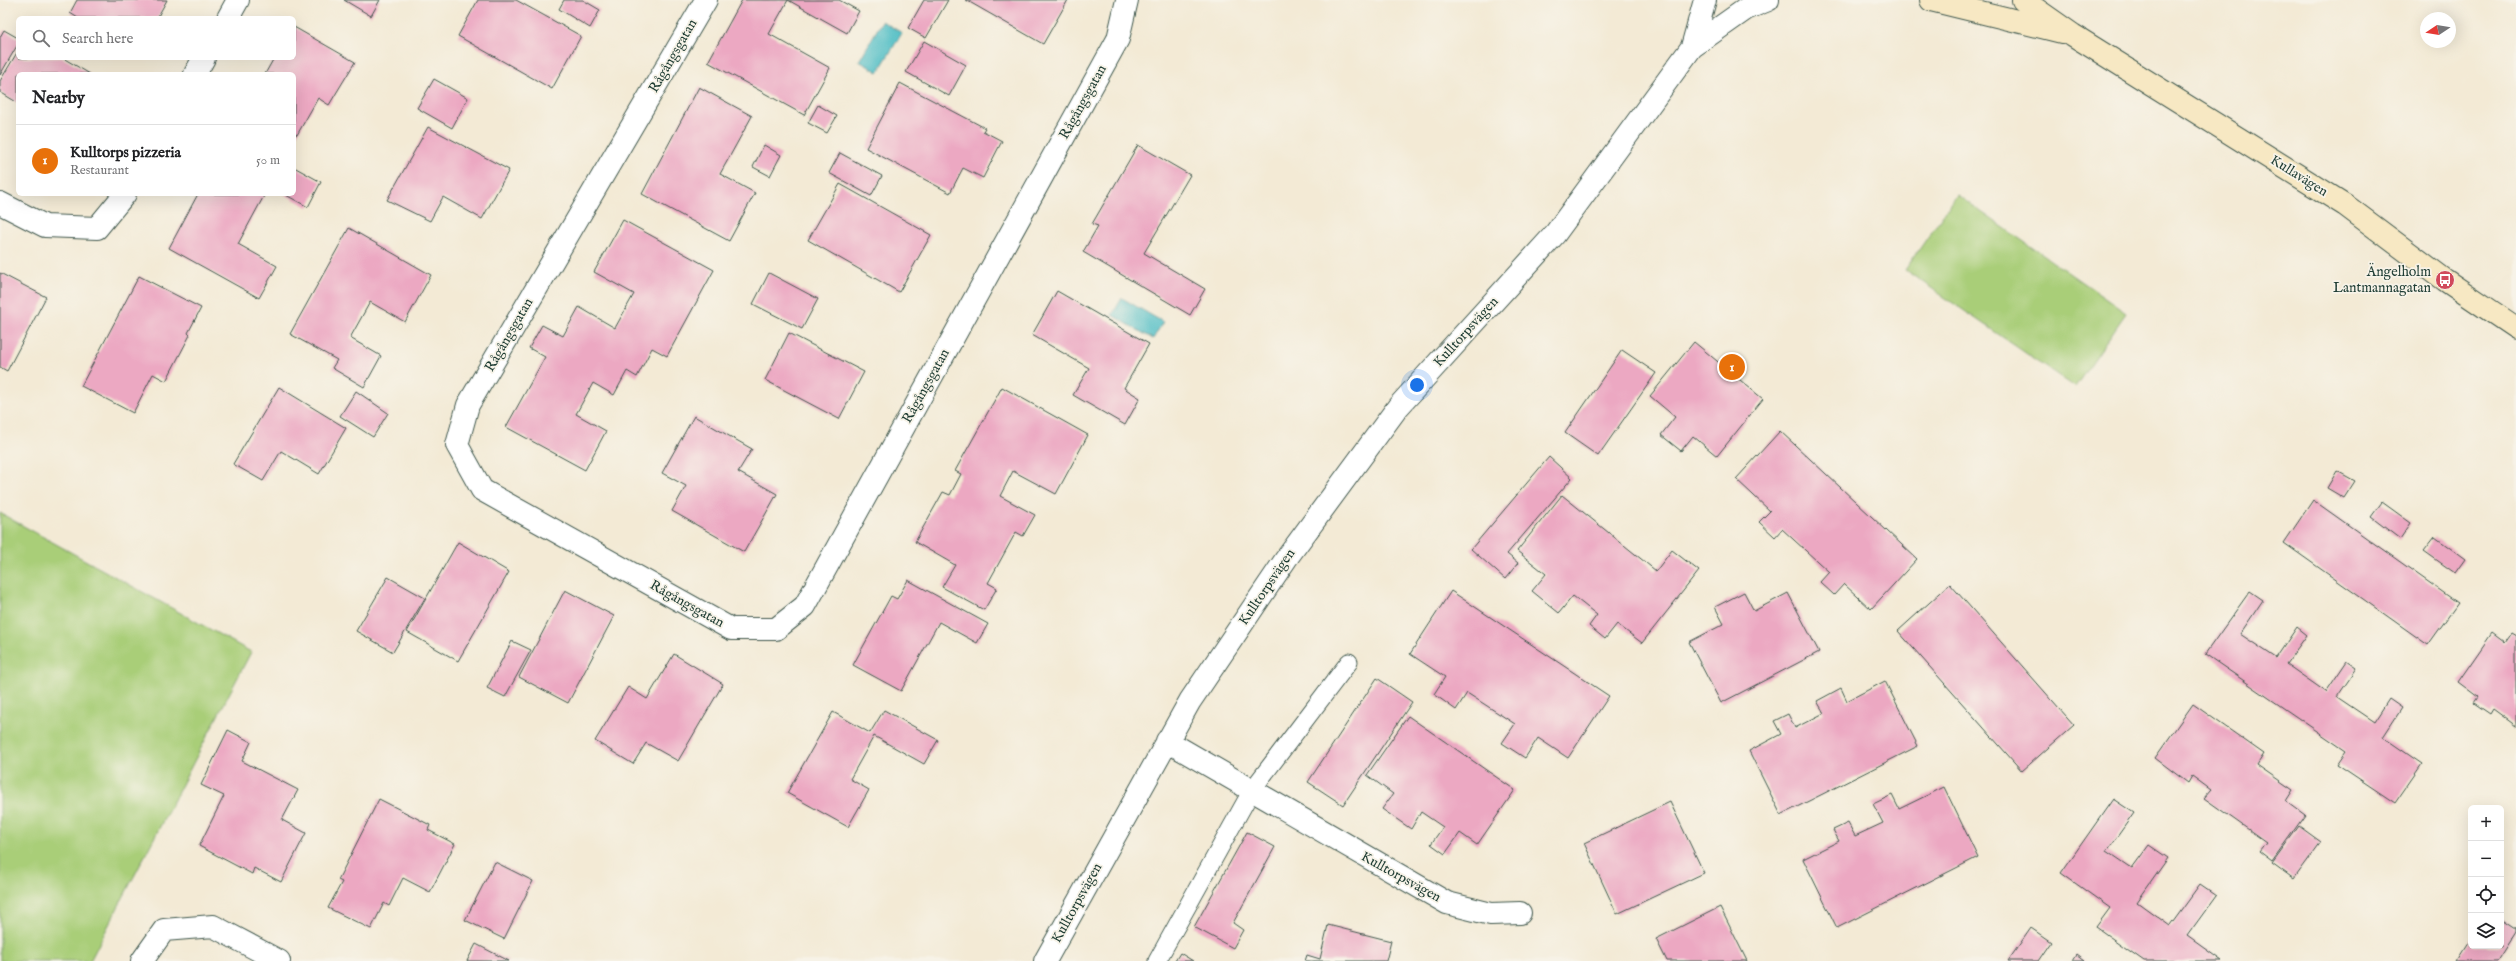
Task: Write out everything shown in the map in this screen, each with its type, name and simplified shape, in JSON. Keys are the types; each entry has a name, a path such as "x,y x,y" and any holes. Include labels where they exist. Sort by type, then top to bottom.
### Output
{"street":[{"path":"229,16 238,0"},
{"name":"Rågångsgatan","path":"706,0 468,404 457,445 482,490 731,629 776,629 805,606 1118,39 1128,0"},
{"name":"Kulltorpsvägen","path":"1692,47 1705,0"},
{"name":"Kulltorpsvägen","path":"1045,961 1190,701 1286,558 1398,407 1555,234 1692,47 1746,9 1768,0"},
{"name":"Kullavägen","path":"1931,0 2073,35"},
{"name":"Kullavägen","path":"2023,0 2073,35 2345,205 2445,280 2516,328"},
{"path":"196,72 203,60"},
{"path":"0,203 45,226 97,228 123,196"},
{"name":"Kulltorpsvägen","path":"1167,741 1448,903 1491,914 1520,913"},
{"path":"142,961 164,930 213,926 278,961"}],"lane":[{"path":"1157,961 1252,790 1349,662"}],"green space":[{"path":"1957,195 2126,313 2075,387 1905,270"},
{"path":"0,513 251,652 90,961 0,961"}],"water":[{"path":"882,21 902,33 878,72 859,61"},
{"path":"1122,298 1163,322 1153,339 1112,315"}],"building":[{"path":"77,0 167,0 158,16 75,16 70,13"},
{"path":"344,0 380,0 371,16"},
{"path":"478,0 516,0 581,36 552,89 458,36"},
{"path":"564,0 583,0 600,10 590,28 559,9"},
{"path":"742,0 788,0 769,34 830,68 804,115 708,62"},
{"path":"788,0 839,0 859,11 847,33"},
{"path":"924,0 948,0 926,38 908,28"},
{"path":"966,0 1068,0 1043,44"},
{"path":"296,28 355,62 329,105 318,98 297,135 296,72 266,72 273,60 296,60"},
{"path":"4,30 16,37 16,47 0,75 0,37"},
{"path":"924,41 966,65 949,96 906,72"},
{"path":"16,54 16,60 66,60 87,72 16,72 16,102 0,92 0,81"},
{"path":"434,79 468,98 452,128 417,108"},
{"path":"900,83 985,128 983,131 1002,141 983,178 963,168 950,193 866,148"},
{"path":"699,87 752,116 720,174 755,193 729,241 642,194"},
{"path":"818,105 837,116 827,133 808,123"},
{"path":"428,127 509,170 482,219 443,197 430,221 387,200"},
{"path":"764,145 781,155 770,176 753,167"},
{"path":"1138,145 1190,175 1144,253 1205,289 1190,315 1083,252 1098,226 1092,224"},
{"path":"840,153 882,176 871,196 829,173"},
{"path":"296,168 321,182 308,207 288,196 296,196"},
{"path":"840,184 931,235 899,292 808,240"},
{"path":"197,196 264,196 238,244 277,266 259,298 169,248"},
{"path":"623,220 714,270 667,356 652,348 637,377 627,371 614,395 593,383 576,414 606,431 585,470 506,427 545,357 529,348 542,325 563,336 579,307 615,328 634,294 594,272"},
{"path":"349,228 431,275 405,322 370,302 350,338 381,356 364,387 332,368 337,360 290,334"},
{"path":"0,273 46,297 7,371 0,367"},
{"path":"769,273 818,299 802,329 753,304"},
{"path":"139,276 201,308 188,333 190,335 166,381 153,374 133,413 81,386"},
{"path":"1057,291 1149,344 1124,388 1140,398 1125,425 1073,395 1089,368 1032,335"},
{"path":"789,333 864,372 839,419 765,380"},
{"path":"1694,342 1763,399 1717,456 1693,436 1681,451 1661,435 1675,417 1650,396"},
{"path":"1622,350 1656,373 1598,456 1565,433"},
{"path":"279,387 346,428 319,474 281,451 263,481 233,464"},
{"path":"1002,387 1088,435 1056,494 1013,471 1000,496 1035,515 1023,536 1016,532 988,583 997,588 984,610 942,587 955,565 915,542 943,492 950,495 961,474 955,471"},
{"path":"356,391 388,413 373,437 340,416"},
{"path":"694,416 752,449 738,472 777,494 744,552 672,511 686,486 662,473"},
{"path":"1780,431 1917,559 1871,609 1844,584 1834,595 1820,582 1829,572 1782,529 1775,537 1759,522 1770,511 1736,479"},
{"path":"1549,457 1572,478 1507,554 1518,563 1505,579 1471,549"},
{"path":"2337,471 2355,481 2344,498 2327,488"},
{"path":"1562,495 1656,571 1672,550 1699,571 1642,643 1617,624 1605,639 1589,626 1597,615 1573,596 1559,613 1532,591 1546,574 1517,551"},
{"path":"2313,500 2458,603 2428,645 2284,543"},
{"path":"2382,502 2411,523 2400,539 2371,517"},
{"path":"2435,537 2465,559 2455,573 2424,551"},
{"path":"458,542 509,572 458,661 407,632"},
{"path":"388,577 425,598 393,652 356,631"},
{"path":"908,580 988,624 977,643 939,622 901,691 853,665 891,596 897,599"},
{"path":"1950,584 2074,725 2022,771 1898,631"},
{"path":"565,590 614,616 568,703 519,677"},
{"path":"1451,591 1609,696 1568,758 1538,738 1525,758 1502,743 1515,724 1467,693 1456,710 1434,694 1445,677 1410,654"},
{"path":"2250,591 2263,600 2240,634 2276,658 2297,627 2307,635 2286,664 2326,692 2347,661 2357,668 2337,697 2374,722 2389,699 2402,708 2383,737 2422,764 2395,803 2337,764 2346,751 2205,654"},
{"path":"1744,592 1754,611 1788,593 1819,652 1721,703 1689,642 1724,624 1715,607"},
{"path":"2511,632 2516,635 2516,726 2493,709 2490,714 2474,703 2478,697 2458,682 2492,633 2504,642"},
{"path":"512,641 531,650 505,697 487,688"},
{"path":"674,654 723,684 678,761 646,743 633,764 595,741 628,687 647,699"},
{"path":"1377,678 1412,702 1343,805 1308,782"},
{"path":"1885,681 1918,746 1781,815 1749,751 1781,734 1774,721 1788,714 1795,728 1824,713 1817,701 1841,688 1847,701"},
{"path":"2193,704 2264,754 2257,765 2293,790 2286,801 2305,815 2272,861 2259,851 2266,842 2204,798 2211,790 2192,776 2188,783 2155,758"},
{"path":"884,710 938,740 924,764 874,736 850,779 869,790 848,827 787,793 833,712 870,733"},
{"path":"1408,716 1515,790 1477,845 1460,833 1445,854 1431,844 1443,827 1421,812 1411,829 1382,809 1393,794 1367,775"},
{"path":"228,730 251,742 242,761 298,790 282,820 306,833 281,882 254,868 252,874 199,846 224,796 201,785"},
{"path":"1944,787 1978,857 1837,928 1803,859 1839,841 1833,830 1848,823 1855,836 1883,823 1873,804 1892,795 1899,809"},
{"path":"379,799 430,825 428,830 455,844 430,892 403,878 389,906 384,903 371,929 328,908 342,882 338,880"},
{"path":"2113,799 2134,813 2107,851 2132,868 2149,845 2168,858 2137,902 2170,926 2200,885 2216,896 2187,936 2222,961 2144,961 2096,927 2110,908 2061,873"},
{"path":"1670,802 1704,873 1617,914 1584,843"},
{"path":"2299,826 2321,842 2294,879 2272,863"},
{"path":"1247,832 1275,847 1233,923 1243,930 1233,948 1194,927"},
{"path":"495,862 533,881 504,939 465,920"},
{"path":"1720,907 1747,961 1667,961 1656,939"},
{"path":"2504,920 2516,928 2516,931 2497,961 2457,961 2468,944 2468,949 2504,949"},
{"path":"1328,925 1391,941 1386,961 1305,961 1307,955 1320,959"},
{"path":"2031,928 2051,942 2038,961 2008,961"},
{"path":"476,944 509,961 467,961"},
{"path":"1180,953 1193,961 1175,961"},
{"path":"2076,955 2084,961 2072,961"}],"place":[{"name":"Ängelholm Lantmannagatan","path":"2445,280"},
{"name":"Kulltorps pizzeria","path":"1732,367"}]}
